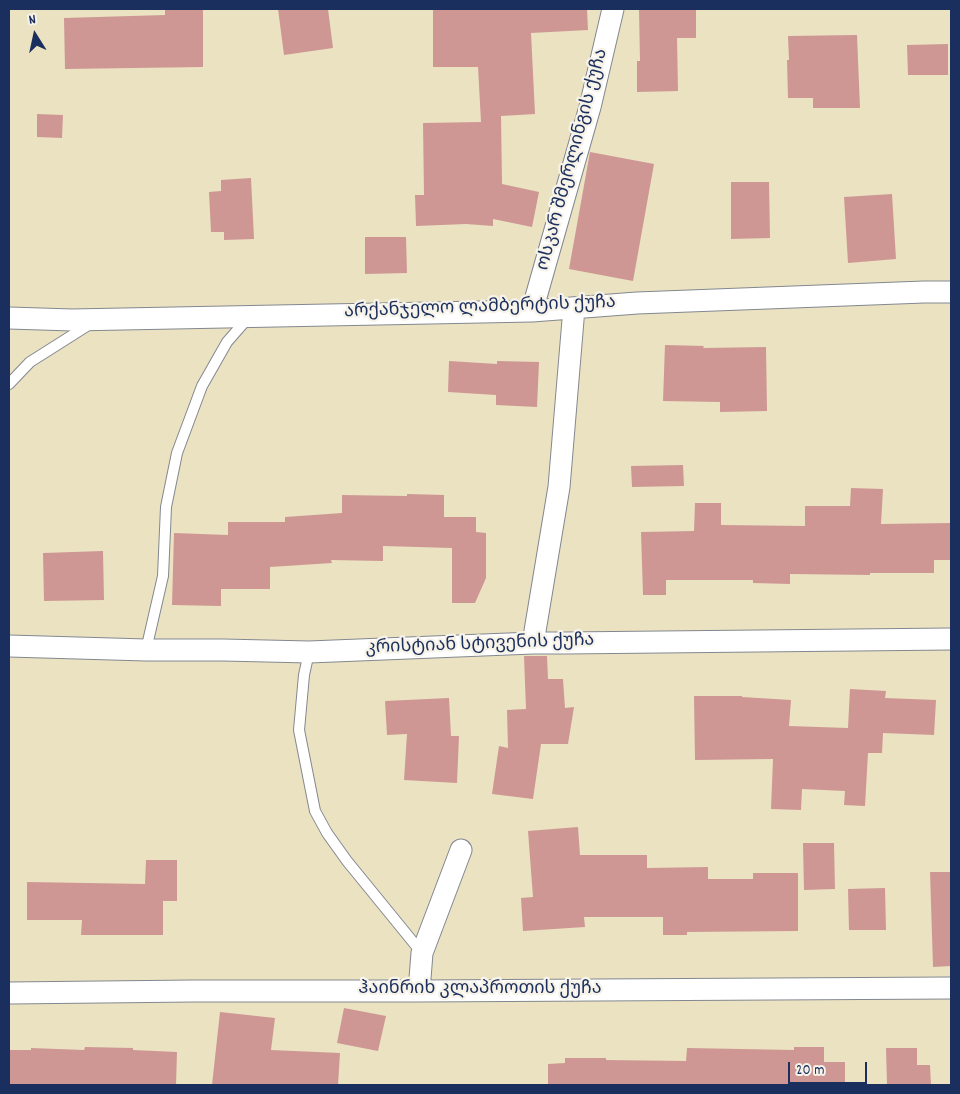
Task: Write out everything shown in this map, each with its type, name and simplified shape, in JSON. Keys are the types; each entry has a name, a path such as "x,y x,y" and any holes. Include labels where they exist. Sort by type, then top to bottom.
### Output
{"street":[{"name":"ოსკარ შმერლინგის ქუჩა","path":"532,311 590,107 614,9"},
{"name":"არქანჯელო ლამბერტის ქუჩა","path":"9,318 72,320 532,311 637,303 951,292"},
{"path":"533,643 559,487 574,308"},
{"name":"კრისტიან სტივენის ქუჩა","path":"9,646 310,652 533,643 951,639"},
{"path":"419,991 422,953 461,850"},
{"name":"ჰაინრიხ კლაპროთის ქუჩა","path":"9,993 951,988"}],"lane":[{"path":"146,650 163,576 166,507 177,453 202,386 227,342 250,316"},
{"path":"9,384 30,362 99,318"},
{"path":"310,652 304,675 299,730 315,811 327,833 347,861 422,953"}],"building":[{"path":"165,9 203,9 203,67 65,69 64,18 165,15"},
{"path":"278,9 328,9 333,48 284,55"},
{"path":"433,9 587,9 588,30 531,33 535,114 501,116 502,184 539,192 532,227 493,219 493,226 466,224 416,226 415,195 424,195 423,123 481,122 478,67 433,67"},
{"path":"639,9 696,9 696,38 677,38 678,91 637,92 637,61 640,61"},
{"path":"857,35 860,108 813,108 813,98 788,98 788,36"},
{"path":"948,44 948,75 908,75 907,45"},
{"path":"37,114 63,115 62,138 37,137"},
{"path":"590,152 654,164 633,281 569,269"},
{"path":"251,178 254,239 224,240 224,232 211,232 209,192 221,191 221,180"},
{"path":"731,182 769,182 770,238 731,239"},
{"path":"892,194 896,259 848,263 844,197"},
{"path":"365,237 406,237 407,273 365,274"},
{"path":"665,345 704,346 703,348 766,347 767,411 720,412 720,402 663,401"},
{"path":"449,361 497,364 497,361 539,362 537,407 496,405 496,395 448,392"},
{"path":"683,465 684,486 632,487 631,466"},
{"path":"851,488 883,489 881,524 951,523 951,560 934,560 934,573 870,573 870,575 790,574 790,584 753,583 753,580 666,580 666,595 643,595 641,532 694,531 695,503 721,503 721,525 805,526 805,506 850,506"},
{"path":"407,494 444,495 444,517 476,517 476,532 486,533 486,578 475,603 452,603 452,548 383,546 383,561 331,560 332,563 270,567 270,589 221,589 221,606 172,605 174,533 228,535 228,522 285,522 285,517 342,513 342,495 407,496"},
{"path":"103,551 104,600 44,601 43,553"},
{"path":"524,656 547,656 548,679 563,679 565,708 574,707 568,744 541,744 533,799 492,794 499,746 508,748 507,710 526,709"},
{"path":"850,689 886,691 885,698 936,700 934,735 883,733 882,753 868,753 865,806 844,805 845,791 802,789 801,810 771,809 773,759 695,760 694,696 742,696 791,700 789,726 848,728"},
{"path":"449,698 451,736 459,736 457,783 404,780 407,734 387,735 385,701"},
{"path":"578,827 580,855 647,855 647,868 708,867 708,879 753,879 753,873 798,873 798,931 687,932 687,935 663,935 663,917 584,917 585,927 523,931 521,898 533,897 528,831"},
{"path":"803,843 834,843 835,889 804,890"},
{"path":"146,860 177,860 177,901 163,901 163,935 81,935 82,920 27,920 27,882 145,884"},
{"path":"930,872 951,872 951,966 933,967"},
{"path":"885,888 886,930 849,930 848,889"},
{"path":"344,1008 386,1016 378,1051 337,1043"},
{"path":"220,1012 275,1018 271,1050 340,1053 338,1085 212,1085"},
{"path":"85,1047 133,1048 133,1050 177,1052 176,1085 9,1085 9,1050 31,1050 31,1048 84,1050"},
{"path":"794,1047 824,1047 824,1062 845,1062 845,1085 548,1085 548,1064 565,1063 565,1058 686,1061 687,1048 794,1050"},
{"path":"886,1048 917,1048 917,1065 930,1065 931,1085 887,1085"}]}
